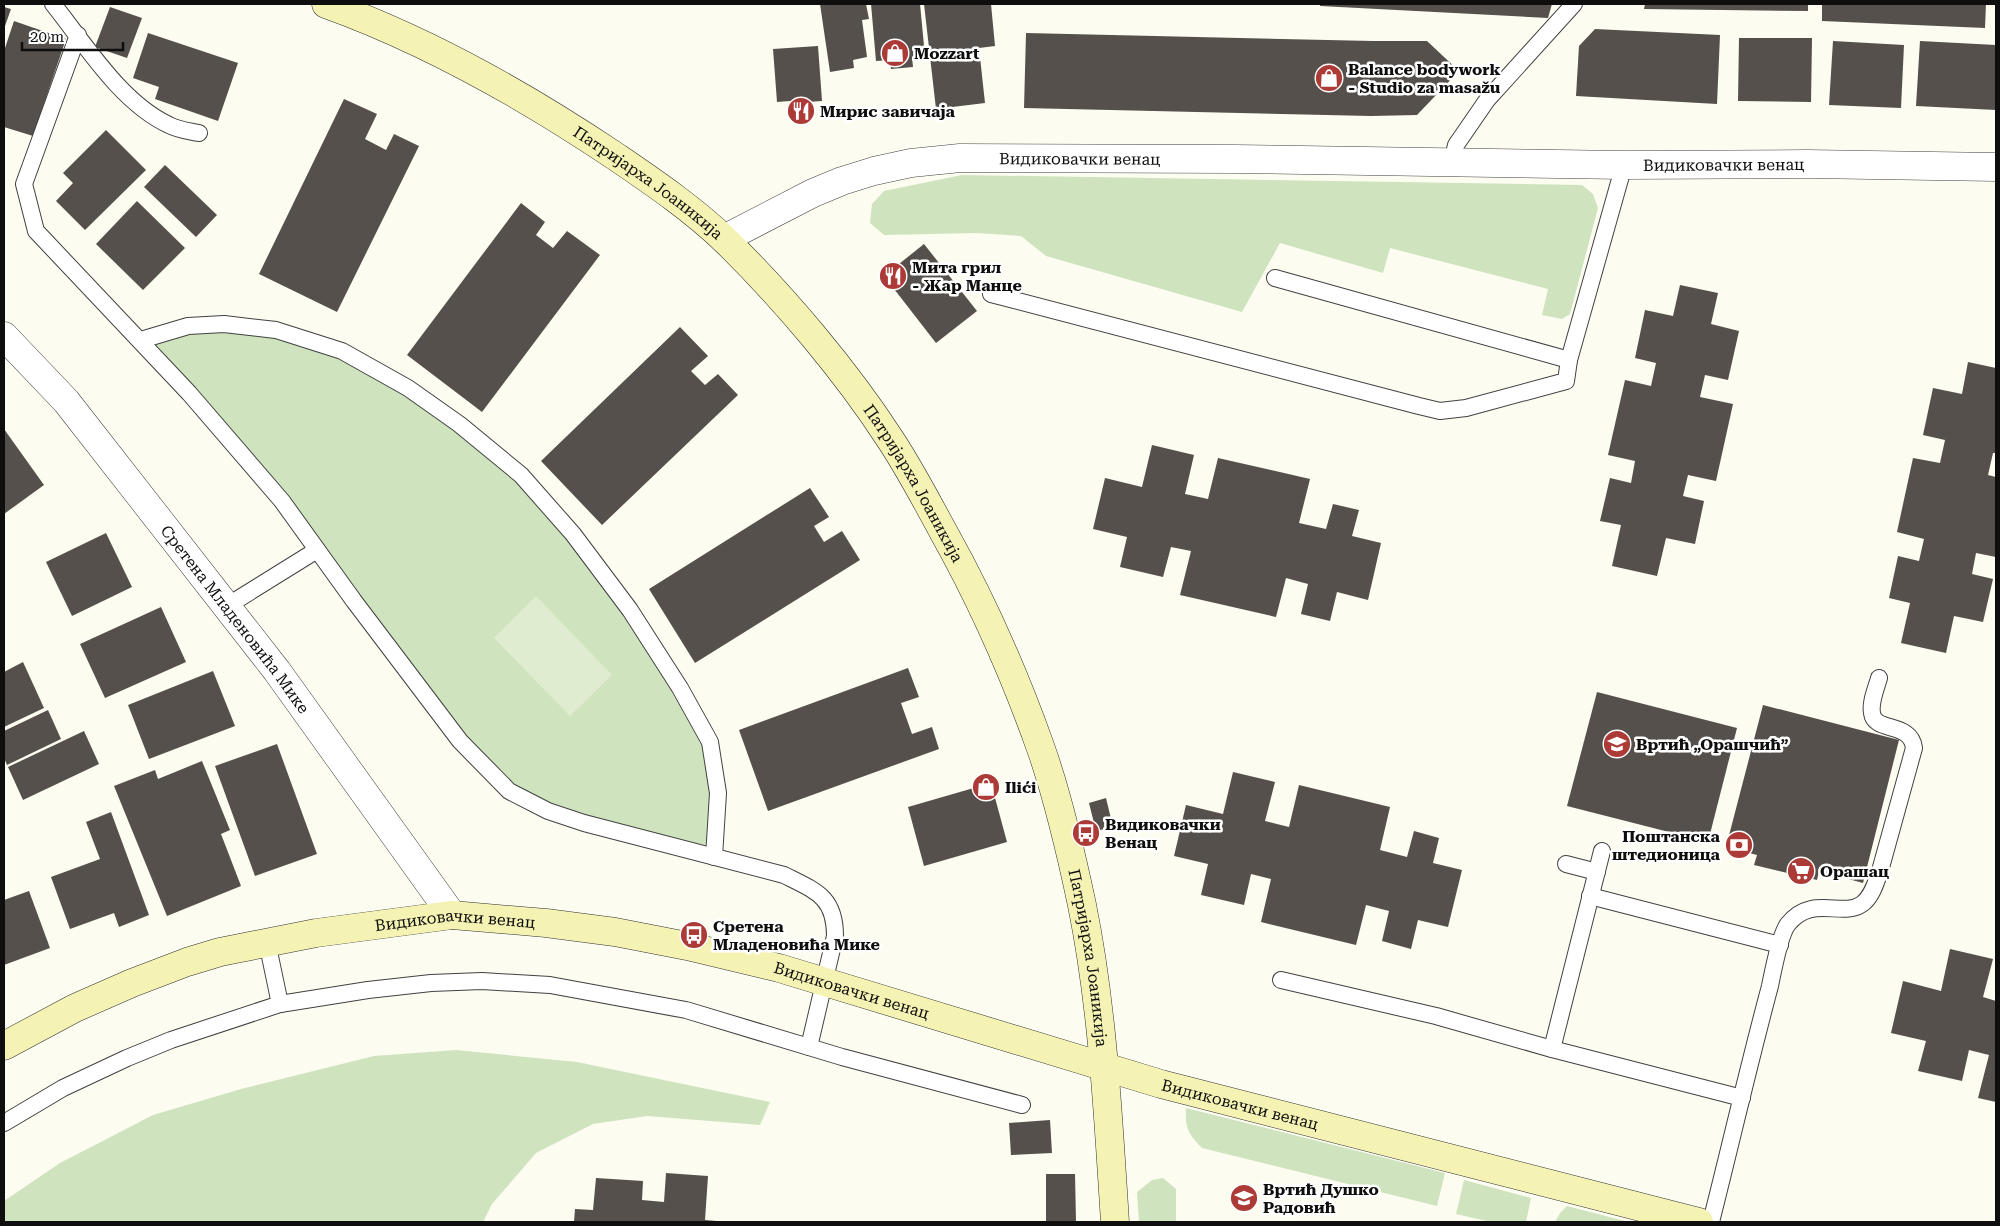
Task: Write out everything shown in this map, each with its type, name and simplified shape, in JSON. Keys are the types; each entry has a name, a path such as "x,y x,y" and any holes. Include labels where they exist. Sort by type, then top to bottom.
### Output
{"street":[{"name":"Патријарха Јоаникија","path":"326,4 392,29 450,58 540,107 650,180 724,239 776,295 822,349 890,439 952,548 1002,649 1042,750 1066,838 1082,908 1105,1068 1115,1222"},
{"name":"Видиковачки венац","path":"724,239 813,193 842,181 874,171 911,163 960,158 1235,159 1624,165 1808,164 1996,168"},
{"name":"Сретена Младеновића Мике","path":"4,336 66,401 227,606 277,671 452,914"},
{"name":"Видиковачки венац","path":"4,1046 76,1008 132,983 187,962 220,952 316,933 452,914 546,923 615,932 687,946 779,968 1105,1068 1205,1096 1699,1222"}],"lane":[{"path":"52,4 118,87 139,107 171,127 199,133"},
{"path":"1452,162 1456,144 1487,100 1574,4"},
{"path":"78,35 24,184 36,231 141,340 282,501 460,741 508,791 548,811 584,823 784,875 806,886 830,906 835,919 836,936 809,1047"},
{"path":"991,294 1440,411 1466,408 1566,381 1569,360 1624,165"},
{"path":"1275,278 1569,360"},
{"path":"141,340 188,326 224,324 276,330 342,351 408,388 459,424 521,475 573,534 630,610 680,688 710,742 718,793 714,856"},
{"path":"227,606 317,550"},
{"path":"1711,1222 1780,946 1787,925 1801,912 1825,908 1854,908 1862,904 1875,885 1914,748 1912,739 1905,733 1878,723 1873,718 1872,705 1879,678"},
{"path":"1552,1049 1602,851"},
{"path":"1566,864 1597,872"},
{"path":"1590,896 1780,946"},
{"path":"267,942 280,1004"},
{"path":"1281,980 1436,1016 1552,1049 1742,1098"},
{"path":"4,1123 63,1088 127,1058 171,1040 280,1004 368,990 431,983 482,982 550,986 686,1010 809,1047 1022,1105"}],"green space":[{"path":"962,175 1582,185 1593,194 1598,208 1570,314 1562,319 1542,315 1548,289 1390,248 1383,273 1280,243 1242,312 1046,256 1021,236 977,233 884,235 870,223 872,204 884,191"},
{"path":"224,324 342,351 459,424 573,534 710,742 714,857 509,791 282,501 141,340"},
{"path":"536,596 612,675 570,716 494,638"},
{"path":"456,1050 577,1062 770,1102 760,1125 647,1116 593,1124 536,1153 492,1204 483,1222 4,1222 4,1201 60,1163 153,1115 241,1089 374,1056"},
{"path":"1186,1108 1445,1173 1437,1206 1202,1148 1193,1139 1188,1130"},
{"path":"1163,1178 1176,1189 1176,1222 1139,1222 1137,1192 1152,1180"},
{"path":"1464,1180 1531,1198 1526,1222 1491,1222 1456,1214"},
{"path":"1567,1206 1629,1222 1555,1222"}],"building":[{"path":"820,4 866,4 869,19 862,20 867,57 853,60 854,68 830,72"},
{"path":"871,4 920,4 925,56 912,57 913,67 891,69 890,60 876,61"},
{"path":"924,4 991,4 995,46 979,48 985,103 936,109"},
{"path":"1320,4 1552,4 1548,18 1320,6"},
{"path":"1645,4 1808,4 1808,11 1644,9"},
{"path":"1822,4 1986,4 1985,28 1822,21"},
{"path":"4,7 11,9 4,29"},
{"path":"110,7 142,18 127,58 95,47"},
{"path":"14,21 66,39 33,136 4,127 4,51"},
{"path":"1595,29 1720,35 1717,104 1576,96 1579,46"},
{"path":"148,33 238,63 218,121 155,99 159,87 133,78"},
{"path":"1026,33 1427,41 1459,71 1417,115 1371,116 1024,108"},
{"path":"1739,38 1812,38 1811,102 1738,101"},
{"path":"1833,41 1904,45 1901,108 1829,105"},
{"path":"1920,41 1996,45 1996,110 1916,106"},
{"path":"818,46 822,101 807,102 808,110 791,112 790,101 777,102 773,49"},
{"path":"344,99 377,114 365,139 386,150 394,134 419,146 337,312 259,274"},
{"path":"106,130 146,170 85,230 56,201 73,183 63,173"},
{"path":"165,165 217,215 196,237 144,187"},
{"path":"137,201 185,248 143,290 96,244"},
{"path":"521,203 545,222 536,235 553,248 567,231 600,255 482,412 407,355"},
{"path":"924,244 977,311 936,343 884,276"},
{"path":"1680,285 1718,293 1711,324 1739,331 1728,380 1705,375 1700,397 1733,404 1716,481 1688,475 1683,496 1704,501 1695,544 1666,538 1657,576 1612,566 1621,525 1600,521 1610,478 1631,483 1635,461 1608,455 1625,380 1651,386 1656,363 1635,358 1645,310 1673,316"},
{"path":"680,327 708,356 691,371 705,385 718,374 738,395 602,525 541,461"},
{"path":"1968,362 1996,368 1996,453 1993,453 1988,475 1996,477 1996,557 1976,553 1972,574 1993,579 1983,622 1954,616 1946,653 1901,643 1910,603 1889,598 1898,556 1919,561 1924,539 1897,532 1913,458 1940,463 1945,440 1923,435 1933,388 1962,394"},
{"path":"4,429 44,485 4,514"},
{"path":"1152,445 1194,455 1185,494 1208,499 1218,458 1310,479 1299,523 1326,529 1333,504 1359,510 1352,536 1381,543 1368,600 1337,592 1330,621 1301,614 1308,584 1286,578 1276,617 1180,595 1191,551 1171,547 1163,577 1120,567 1127,537 1093,529 1105,478 1142,487"},
{"path":"810,488 829,517 814,526 824,542 842,531 860,560 695,663 649,589"},
{"path":"106,533 132,587 72,616 46,562"},
{"path":"161,607 186,662 105,698 80,644"},
{"path":"23,662 44,708 4,727 4,672"},
{"path":"908,668 919,697 901,703 912,734 932,727 939,749 768,811 739,730"},
{"path":"213,671 235,726 149,759 128,705"},
{"path":"1597,692 1737,728 1708,842 1567,806"},
{"path":"1763,705 1899,740 1863,883 1819,871 1817,880 1754,865 1757,855 1726,847"},
{"path":"48,710 61,739 7,765 4,758 4,731"},
{"path":"84,731 99,764 23,800 8,767"},
{"path":"277,744 317,854 255,876 215,766"},
{"path":"202,761 230,830 221,834 241,886 167,916 114,786 155,770 158,779"},
{"path":"1233,772 1275,782 1265,821 1289,827 1299,785 1390,807 1380,850 1407,857 1414,831 1439,838 1433,863 1462,870 1448,927 1418,920 1411,949 1382,941 1389,911 1366,905 1356,945 1261,922 1271,879 1251,874 1244,905 1201,895 1208,864 1174,856 1186,805 1223,814"},
{"path":"991,783 1007,842 924,866 908,807"},
{"path":"1106,798 1113,827 1096,831 1089,803"},
{"path":"111,812 149,915 119,927 114,913 70,929 51,877 100,859 86,822"},
{"path":"29,891 50,948 4,965 4,900"},
{"path":"1950,949 1993,959 1983,997 1996,1001 1996,1102 1978,1098 1989,1055 1969,1050 1962,1081 1918,1071 1926,1041 1891,1033 1903,981 1941,991"},
{"path":"1050,1120 1052,1153 1011,1155 1009,1123"},
{"path":"666,1173 708,1176 705,1220 717,1222 574,1222 575,1209 593,1210 596,1178 643,1181 642,1200 664,1202"},
{"path":"1046,1174 1075,1174 1076,1222 1046,1222"}],"place":[{"name":"Mozzart","path":"895,53"},
{"name":"Balance bodywork - Studio za masažu","path":"1329,78"},
{"name":"Мирис завичаја","path":"801,111"},
{"name":"Мита грил - Жар Манце","path":"893,276"},
{"name":"Вртић „Орашчић”","path":"1617,744"},
{"name":"Ilići","path":"986,787"},
{"name":"Видиковачки Венац","path":"1086,833"},
{"name":"Поштанска штедионица","path":"1739,845"},
{"name":"Орашац","path":"1801,871"},
{"name":"Сретена Младеновића Мике","path":"694,935"},
{"name":"Вртић Душко Радовић","path":"1244,1198"}]}
